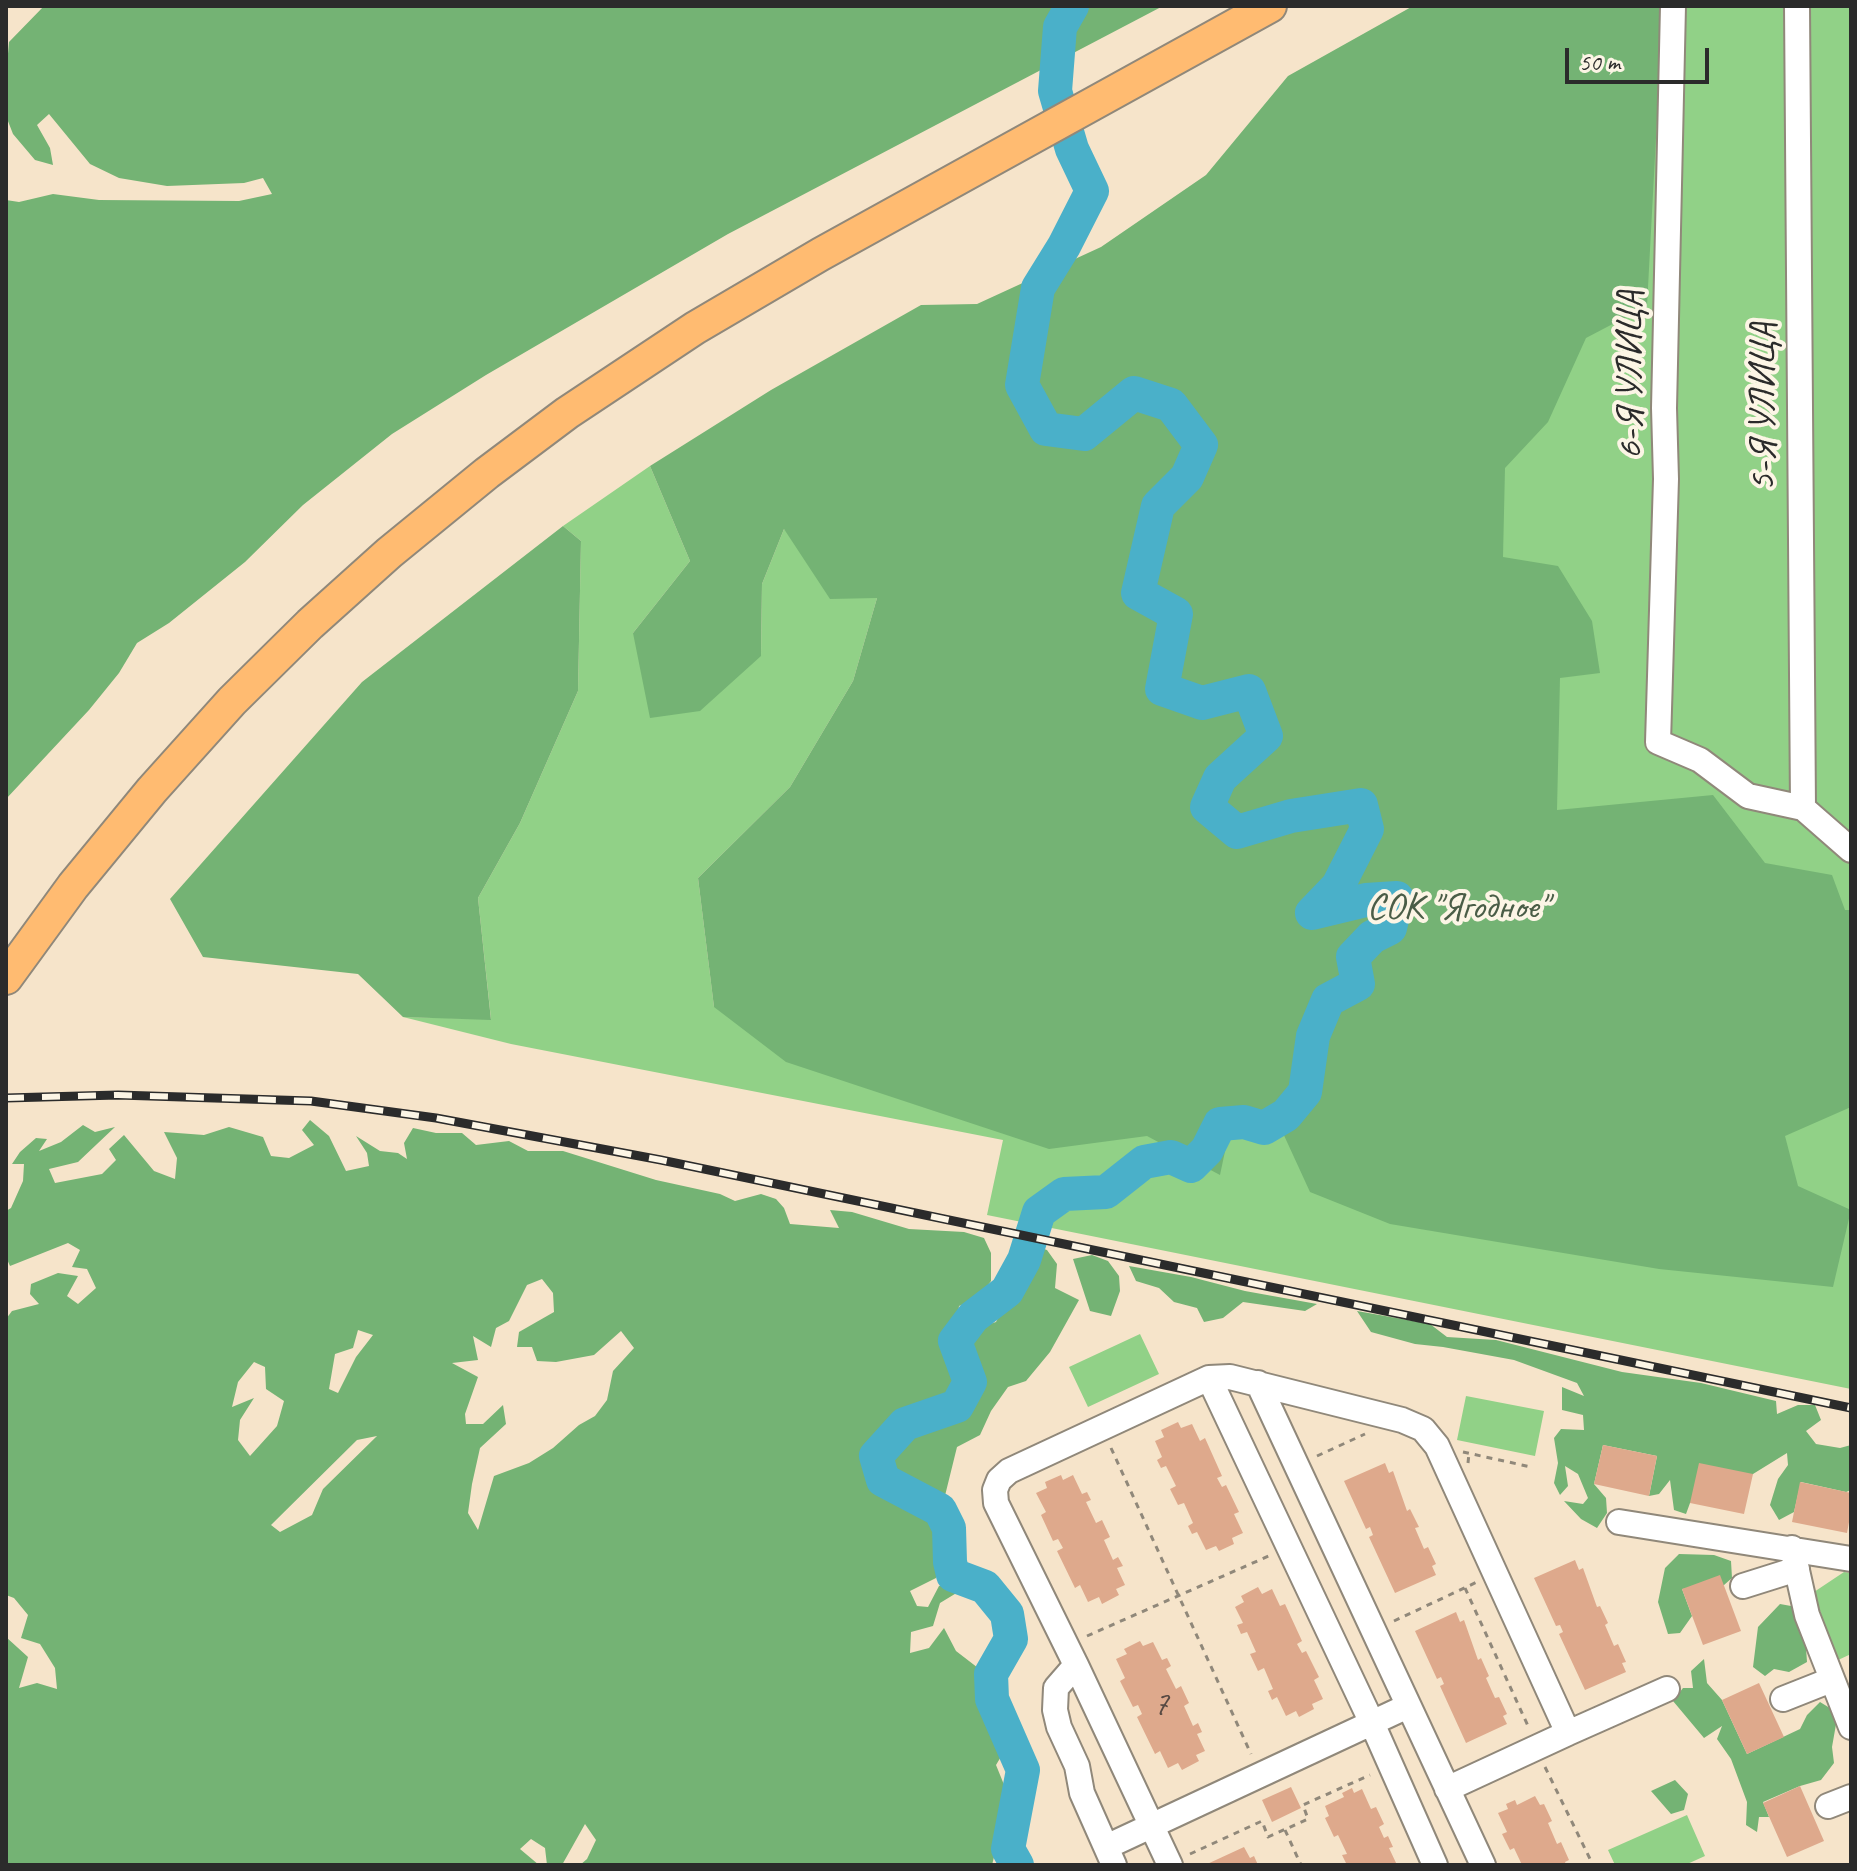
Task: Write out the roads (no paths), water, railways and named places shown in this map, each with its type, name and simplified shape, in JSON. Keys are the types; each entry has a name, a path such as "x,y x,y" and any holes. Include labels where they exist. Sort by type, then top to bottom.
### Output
{"main road":[{"path":"6,978 73,886 152,790 243,690 389,553 567,413 695,328 821,254 1270,6"}],"street":[{"name":"5-Я УЛИЦА","path":"1797,6 1803,808"},
{"name":"6-Я УЛИЦА","path":"1672,7 1664,408 1666,479 1658,742 1700,760 1748,796 1803,808"},
{"path":"1803,808 1851,850"},
{"path":"1177,1860 1152,1826 996,1503 995,1490 999,1480 1009,1471 1209,1378 1230,1377 1258,1383 1402,1420 1423,1429 1437,1446 1563,1723"},
{"path":"1209,1378 1372,1723 1435,1865"},
{"path":"1258,1383 1483,1865"},
{"path":"1619,1522 1794,1558 1851,1559"},
{"path":"1743,1586 1794,1558"},
{"path":"1794,1558 1807,1615 1840,1690 1851,1727"},
{"path":"1071,1655 1056,1688 1055,1710 1059,1727 1077,1766 1082,1793 1110,1856 1152,1826 1408,1706"},
{"path":"1447,1789 1542,1760 1563,1723 1667,1689"},
{"path":"1783,1699 1840,1690"},
{"path":"1828,1806 1851,1797"}],"waterway":[{"path":"1017,1865 1008,1849 1023,1770 992,1699 991,1674 1011,1639 1007,1614 985,1587 953,1575 949,1528 940,1510 883,1480 876,1456 905,1424 957,1406 970,1382 955,1341 973,1317 1007,1291 1024,1260 1039,1212 1064,1194 1106,1192 1144,1162 1171,1157 1191,1166 1207,1150 1220,1124 1244,1122 1264,1128 1286,1115 1305,1092 1313,1036 1328,1000 1358,984 1353,957 1372,937 1390,928 1397,898 1366,900 1312,913 1338,886 1367,829 1361,805 1291,816 1237,832 1207,807 1220,778 1266,736 1249,691 1202,703 1162,689 1176,614 1138,593 1158,506 1187,477 1201,445 1171,405 1134,393 1084,434 1046,429 1022,385 1038,288 1092,191 1072,149 1055,91 1060,27 1072,6"}],"railway":[{"path":"6,1098 118,1095 311,1101 436,1118 661,1160 1851,1408"}],"park label":[{"name":"СОК \"Ягодное\"","path":"1457,908"}]}
